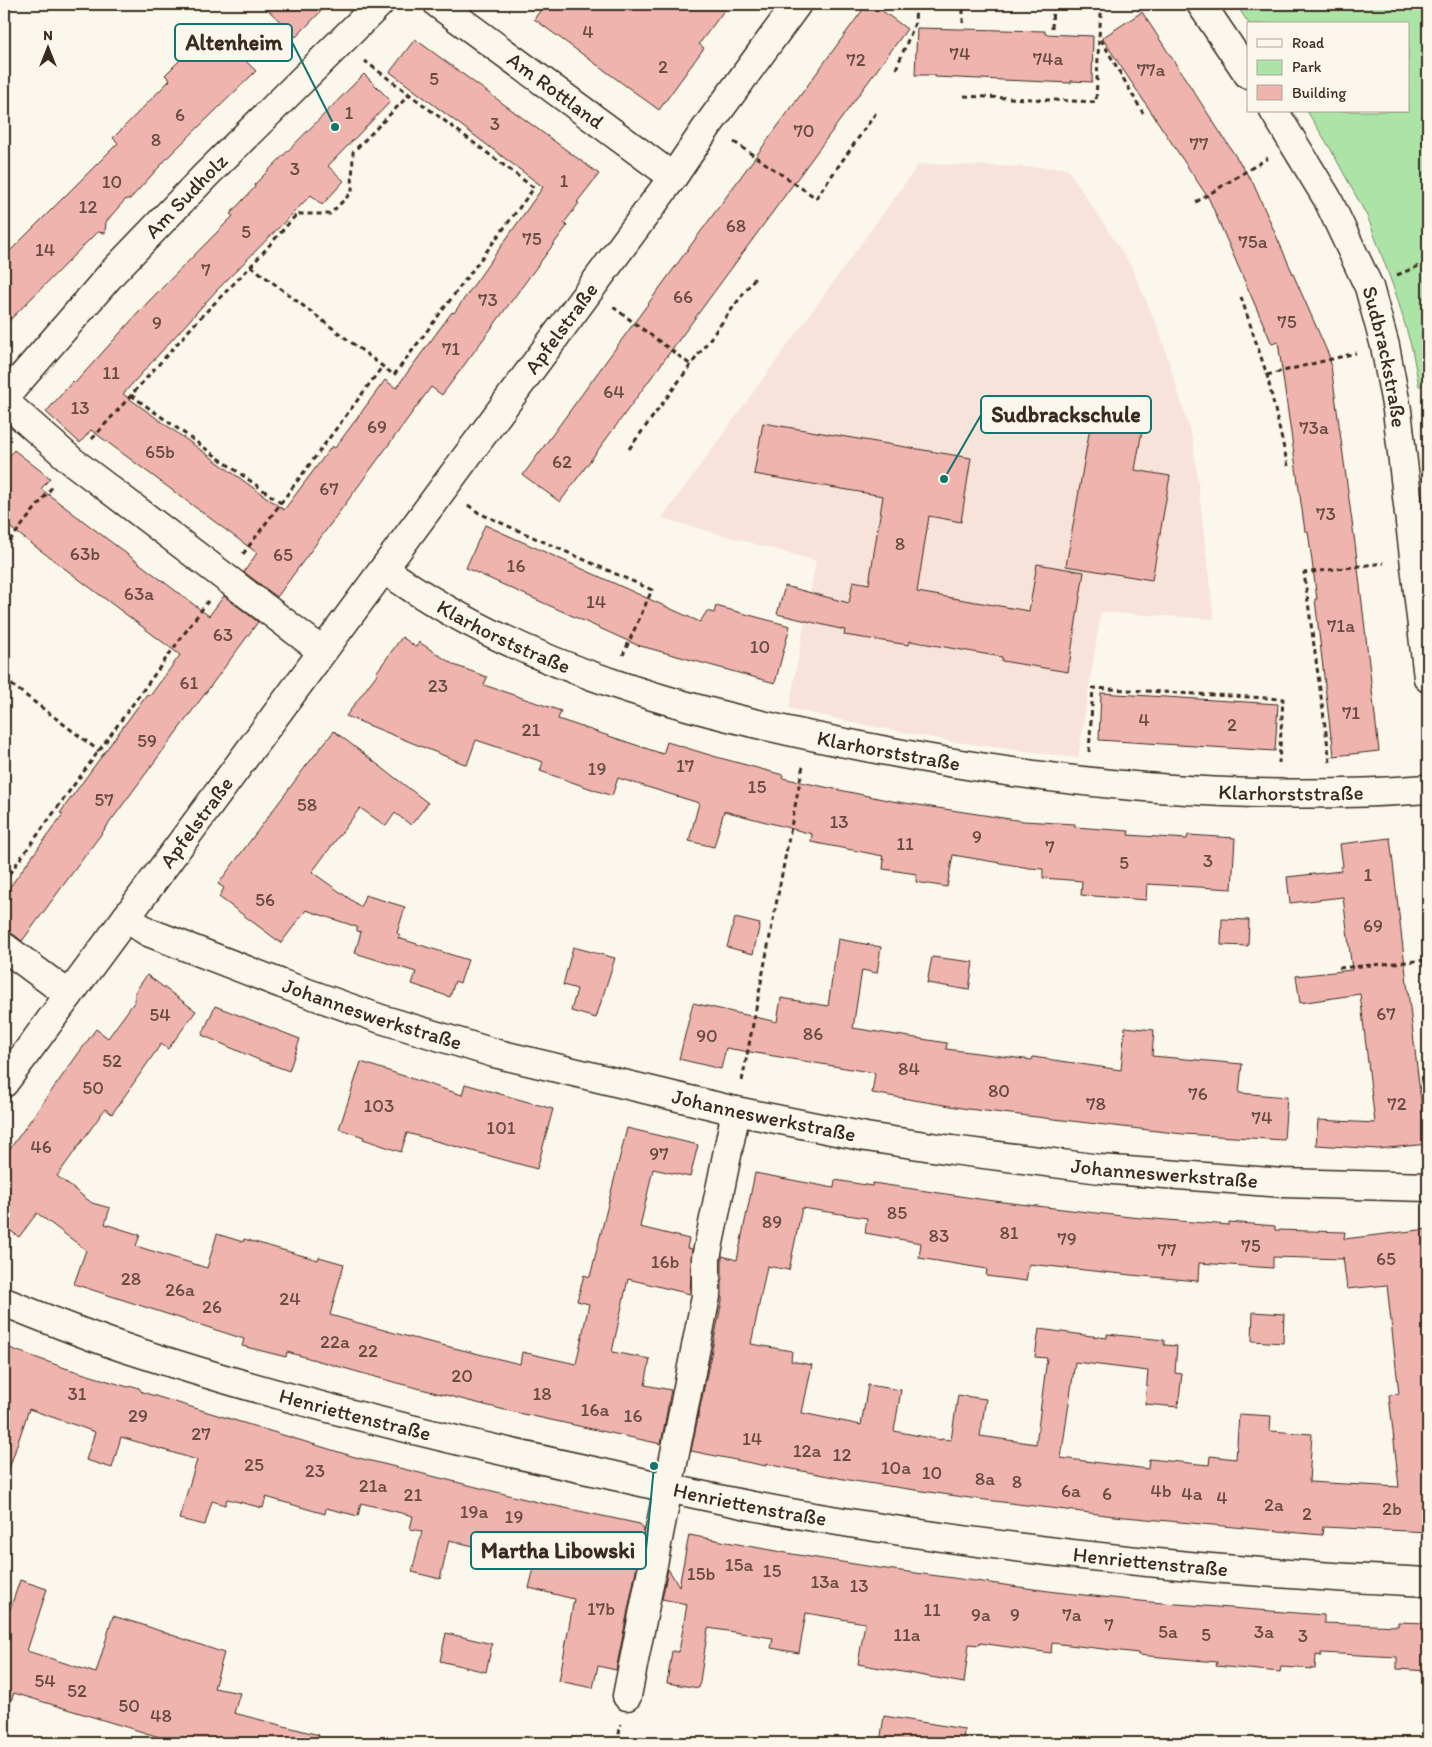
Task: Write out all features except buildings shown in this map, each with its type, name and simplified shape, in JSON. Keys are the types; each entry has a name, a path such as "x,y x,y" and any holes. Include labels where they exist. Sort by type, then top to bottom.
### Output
{"street":[{"name":"Am Sudholz","path":"4,400 113,272 206,175 379,4"},
{"name":"Am Rottland","path":"438,4 673,177"},
{"name":"Apfelstraße","path":"4,1083 590,290 797,4"},
{"path":"1201,4 1247,73"},
{"name":"Sudbrackstraße","path":"1275,112 1327,198 1369,286 1385,346 1397,410 1414,559 1425,626 1428,678"},
{"path":"4,400 72,461 322,651"},
{"name":"Klarhorststraße","path":"384,569 426,597 496,635 612,684 683,706 802,735 936,761 1023,775 1146,788 1278,794 1428,789"},
{"name":"Johanneswerkstraße","path":"126,918 148,932 282,984 381,1019 494,1053 736,1111 866,1137 1100,1169 1283,1183 1428,1187"},
{"path":"4,947 69,994"},
{"path":"627,1696 706,1296 706,1258 736,1111"},
{"name":"Henriettenstraße","path":"4,1302 133,1351 264,1390 405,1428 668,1488 799,1515 1066,1554 1193,1568 1332,1578 1428,1582"}],"path":[{"path":"896,69 915,23 916,4"},
{"path":"963,24 964,4"},
{"path":"1052,28 1053,4"},
{"path":"964,96 1096,102 1102,4"},
{"path":"1099,36 1143,113"},
{"path":"251,266 394,375 534,188 366,62 344,38"},
{"path":"4,548 72,461 200,318 298,214 330,214 352,192 353,152 409,95"},
{"path":"709,124 816,198 878,110"},
{"path":"1196,202 1293,143"},
{"path":"629,449 757,275"},
{"path":"590,290 690,365"},
{"path":"1241,297 1267,375 1288,466"},
{"path":"1267,375 1385,346"},
{"path":"4,882 382,367"},
{"path":"131,395 281,503"},
{"path":"444,487 478,513 652,590 612,684"},
{"path":"1331,793 1331,771 1304,573 1414,559"},
{"path":"4,679 99,751"},
{"path":"1088,782 1093,688 1283,699 1278,794"},
{"path":"736,1111 803,765 802,735"},
{"path":"1339,968 1428,960"}],"shaded area":[{"path":"919,164 1067,168 1130,264 1159,330 1193,441 1214,619 1101,612 1078,758 949,741 789,708 816,561 662,518"}],"green space":[{"path":"1236,4 1428,4 1428,386 1419,386 1412,349 1397,297 1368,218 1330,148 1308,112 1410,112 1410,22 1248,22"}],"place":[{"name":"Altenheim","path":"335,127"},
{"name":"Sudbrackschule","path":"944,479"},
{"name":"Martha Libowski","path":"654,1466"}]}
